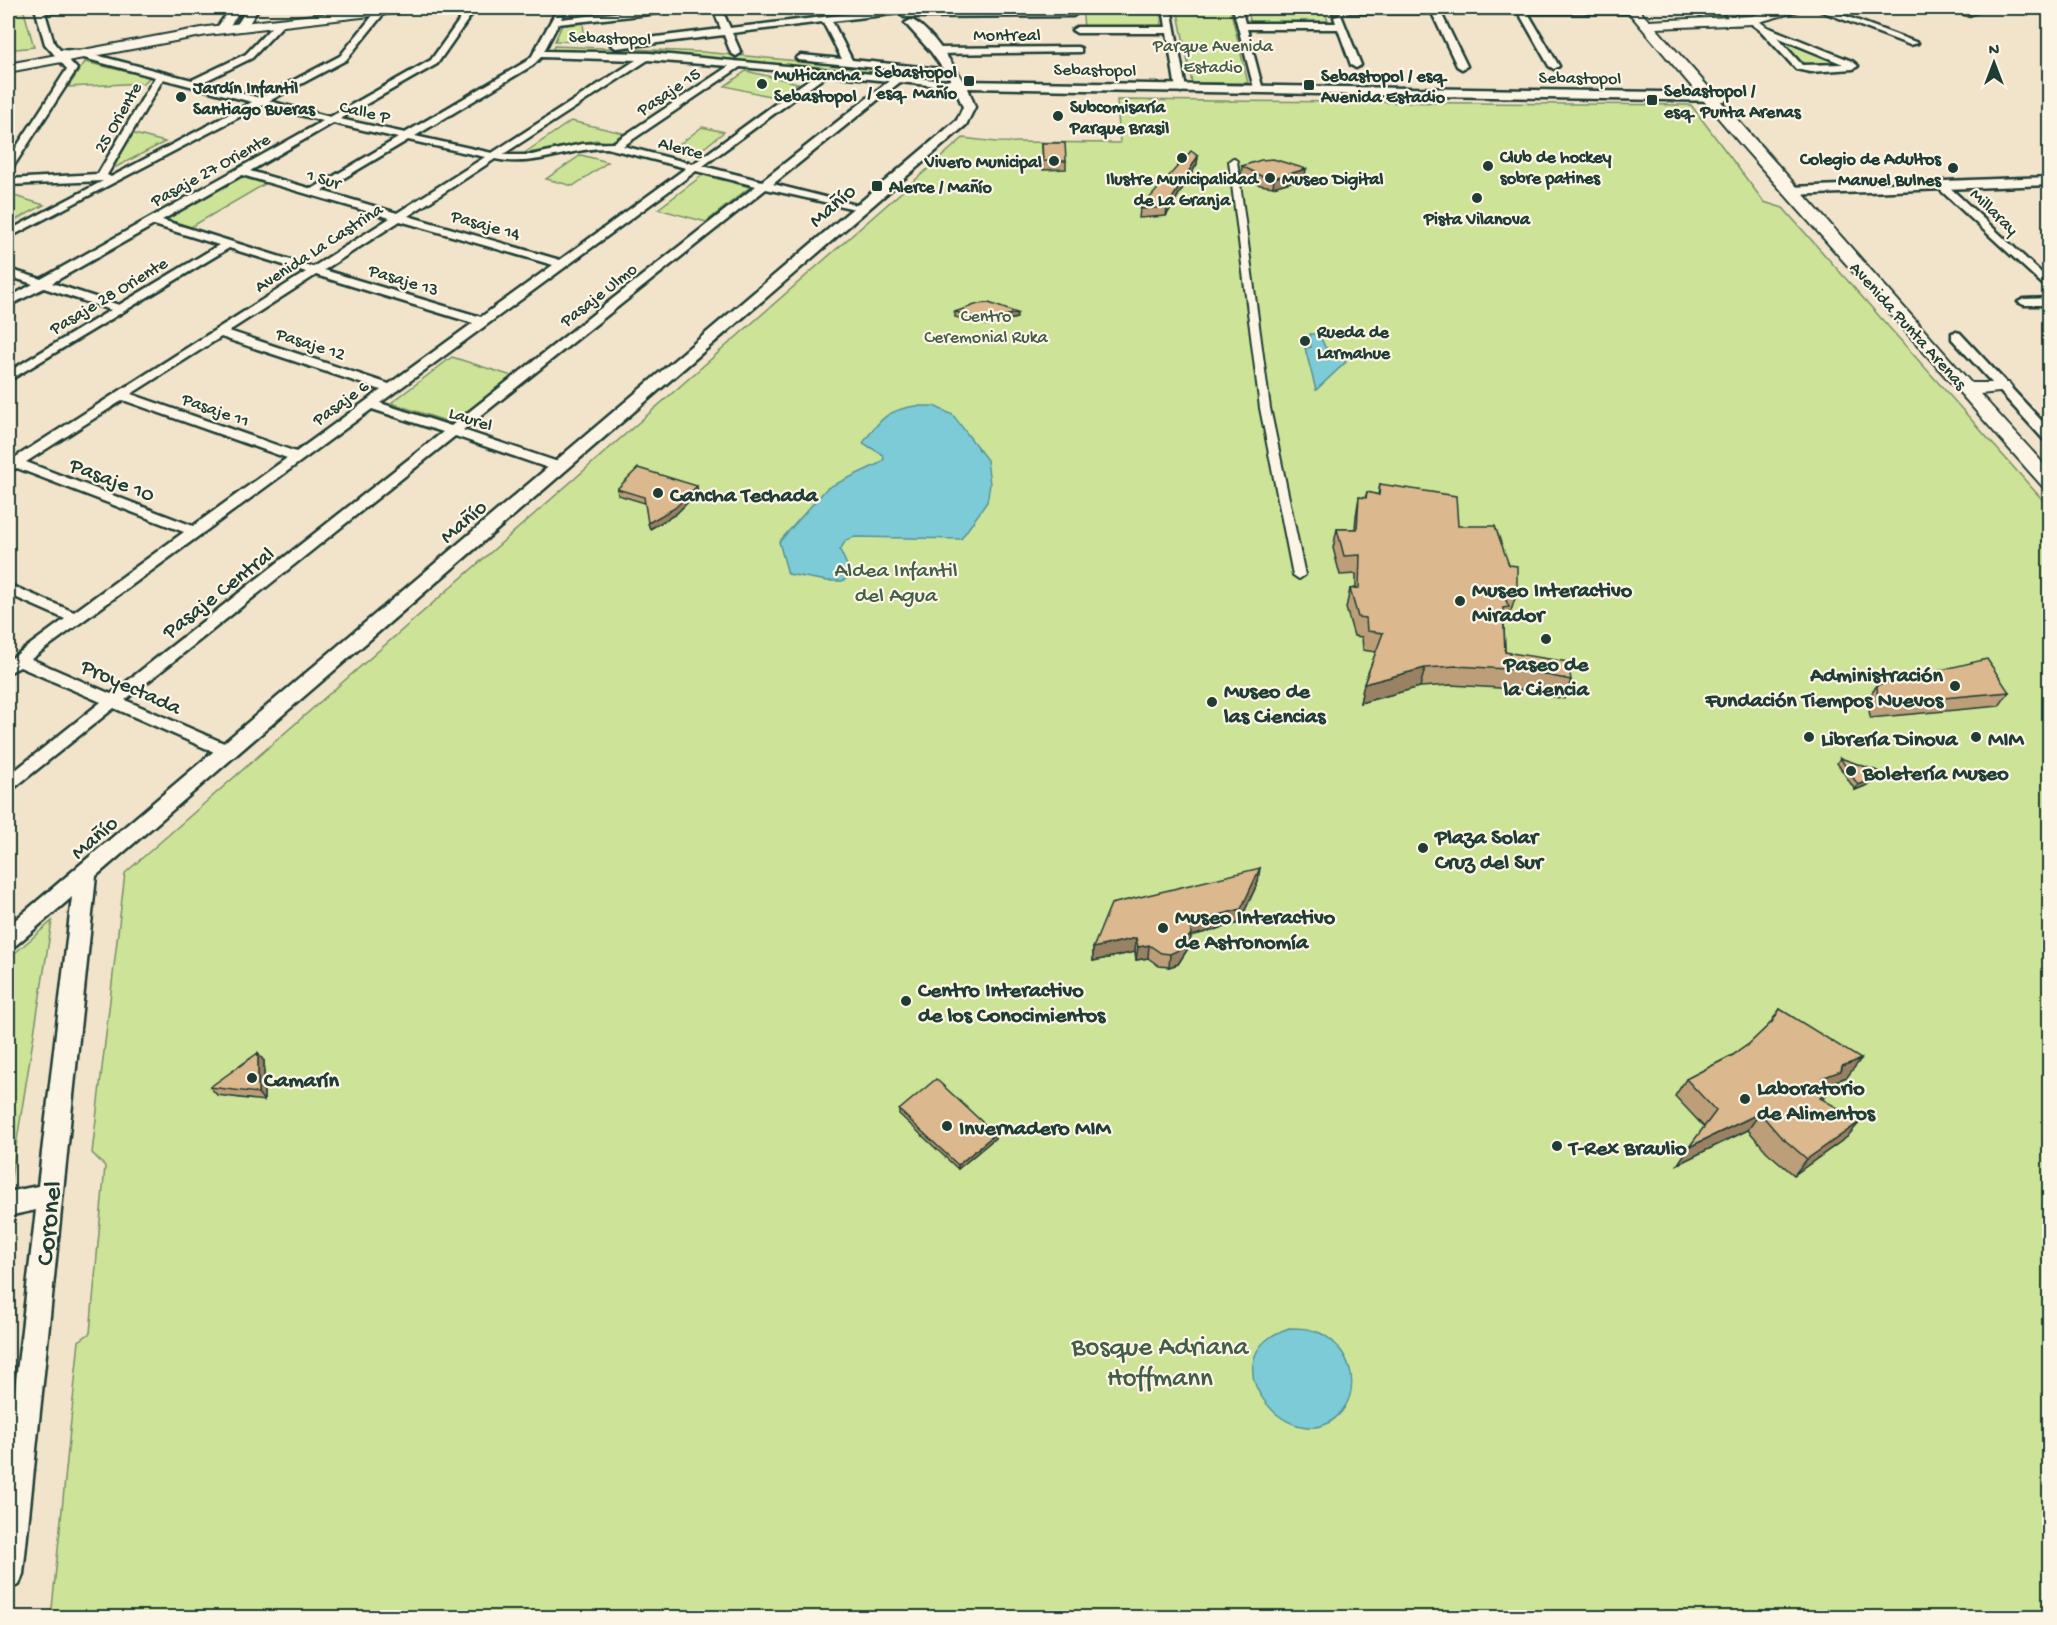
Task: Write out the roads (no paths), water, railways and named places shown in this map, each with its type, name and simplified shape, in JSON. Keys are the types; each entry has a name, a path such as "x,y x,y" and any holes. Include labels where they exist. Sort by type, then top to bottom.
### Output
{"main road":[{"path":"8,62 81,54 225,25 247,18 327,8"},
{"path":"247,18 281,22 405,8"},
{"name":"Avenida Punta Arenas","path":"1636,8 1661,24 1724,97 1751,133 1769,168"},
{"name":"Avenida Punta Arenas","path":"1636,8 1646,25 1769,168 2049,483"},
{"path":"1646,25 1737,22 1793,8"},
{"path":"8,68 143,34 225,25"},
{"path":"1966,389 2003,387"}],"street":[{"path":"8,167 72,69 50,44 40,9 72,8"},
{"path":"225,25 236,8"},
{"name":"Pasaje 27 Oriente","path":"8,303 436,59 472,8"},
{"path":"314,192 530,63 562,8"},
{"path":"555,22 677,8"},
{"path":"717,8 736,52"},
{"path":"1167,8 1181,89"},
{"path":"1237,8 1258,90"},
{"path":"1356,65 1335,9 1636,8"},
{"path":"1725,8 1737,22"},
{"path":"1817,8 1913,43"},
{"path":"1435,9 1462,66"},
{"path":"1522,9 1554,66"},
{"path":"8,235 106,178 258,101 270,98 345,56 382,10"},
{"path":"616,45 826,19 904,14 1073,10 1077,30 1171,30"},
{"name":"Mañío","path":"904,14 936,51 952,84"},
{"name":"Mañío","path":"8,939 957,126 969,111 968,99 938,71 919,43 904,14"},
{"path":"826,19 849,63"},
{"path":"1752,20 1764,29 1799,67 1810,69 1853,66 1764,29"},
{"path":"194,83 249,56 281,22"},
{"path":"1242,26 1341,26"},
{"name":"Montreal","path":"936,51 1078,53 1077,30"},
{"name":"Sebastopol","path":"543,43 556,44"},
{"name":"Sebastopol","path":"604,44 693,49"},
{"path":"725,52 747,54"},
{"name":"Calle P","path":"81,54 331,120 494,156"},
{"name":"Sebastopol","path":"537,54 649,56 952,84 1724,97"},
{"name":"Avenida La Castrina","path":"12,465 649,56"},
{"path":"792,58 938,71"},
{"name":"Pasaje 15","path":"616,146 738,64"},
{"name":"Pasaje 6","path":"13,664 825,72"},
{"name":"25 Oriente","path":"106,178 161,74"},
{"path":"764,185 898,79"},
{"name":"Alerce","path":"494,156 525,160 588,145 616,146 860,209"},
{"path":"1233,161 1265,408 1299,575"},
{"name":"1 Sur","path":"240,171 399,216"},
{"path":"8,182 106,178"},
{"name":"Millaray","path":"1790,191 2049,181"},
{"name":"Pasaje Ulmo","path":"453,431 764,185"},
{"name":"Millaray","path":"1941,185 2049,288"},
{"name":"Pasaje 14","path":"399,216 563,264"},
{"name":"Pasaje 13","path":"152,221 483,322"},
{"name":"Pasaje 28 Oriente","path":"8,376 228,244"},
{"path":"8,272 119,309"},
{"path":"2024,302 2049,301"},
{"name":"Pasaje 12","path":"219,332 392,389"},
{"name":"Avenida Punta Arenas","path":"1956,336 2049,438"},
{"name":"Pasaje 11","path":"121,395 298,457"},
{"name":"Laurel","path":"371,404 559,467"},
{"name":"Pasaje Central","path":"8,784 453,431"},
{"name":"Pasaje 10","path":"12,465 196,532"},
{"path":"8,589 77,619"},
{"name":"Proyectada","path":"13,664 112,701 227,751"},
{"name":"Coronel","path":"8,1574 86,872"},
{"path":"8,1204 50,1195"}],"water":[{"path":"1310,334 1319,334 1325,347 1346,362 1316,390 1305,348 1311,347"},
{"path":"915,406 934,406 953,415 987,460 990,484 987,502 961,539 855,537 846,540 840,550 852,576 842,581 827,581 788,574 779,542 827,488 884,459 883,455 863,443 884,418 897,410"},
{"path":"1289,1328 1312,1330 1330,1339 1345,1357 1349,1368 1351,1390 1348,1401 1342,1411 1323,1425 1302,1426 1282,1418 1265,1402 1255,1382 1253,1362 1264,1343"}],"place":[{"name":"Sebastopol / esq. Mañío","path":"969,81"},
{"name":"Multicancha Sebastopol","path":"762,84"},
{"name":"Sebastopol / esq. Avenida Estadio","path":"1309,85"},
{"name":"Jardín Infantil Santiago Bueras","path":"181,97"},
{"name":"Sebastopol / esq. Punta Arenas","path":"1652,100"},
{"name":"Subcomisaría Parque Brasil","path":"1058,116"},
{"name":"Ilustre Municipalidad de La Granja","path":"1182,158"},
{"name":"Vivero Municipal","path":"1054,161"},
{"name":"Club de hockey sobre patines","path":"1488,166"},
{"name":"Colegio de Adultos Manuel Bulnes","path":"1953,168"},
{"name":"Museo Digital","path":"1270,178"},
{"name":"Alerce / Mañío","path":"877,186"},
{"name":"Pista Vilanova","path":"1477,198"},
{"name":"Rueda de Larmahue","path":"1305,341"},
{"name":"Cancha Techada","path":"658,493"},
{"name":"Museo Interactivo Mirador","path":"1460,601"},
{"name":"Paseo de la Ciencia","path":"1546,639"},
{"name":"Administración Fundación Tiempos Nuevos","path":"1955,686"},
{"name":"Museo de las Ciencias","path":"1212,702"},
{"name":"Librería Dinova","path":"1809,737"},
{"name":"MIM","path":"1976,737"},
{"name":"Boletería Museo","path":"1851,771"},
{"name":"Plaza Solar Cruz del Sur","path":"1423,848"},
{"name":"Museo Interactivo de Astronomía","path":"1163,928"},
{"name":"Centro Interactivo de los Conocimientos","path":"906,1001"},
{"name":"Camarín","path":"252,1078"},
{"name":"Laboratorio de Alimentos","path":"1745,1099"},
{"name":"Invernadero MIM","path":"947,1126"},
{"name":"T-Rex Braulio","path":"1557,1146"}],"park label":[{"name":"Parque Avenida Estadio","path":"1213,55"},
{"name":"Centro Ceremonial Ruka","path":"986,325"},
{"name":"Aldea Infantil del Agua","path":"896,580"},
{"name":"Bosque Adriana Hoffmann","path":"1160,1360"}]}
